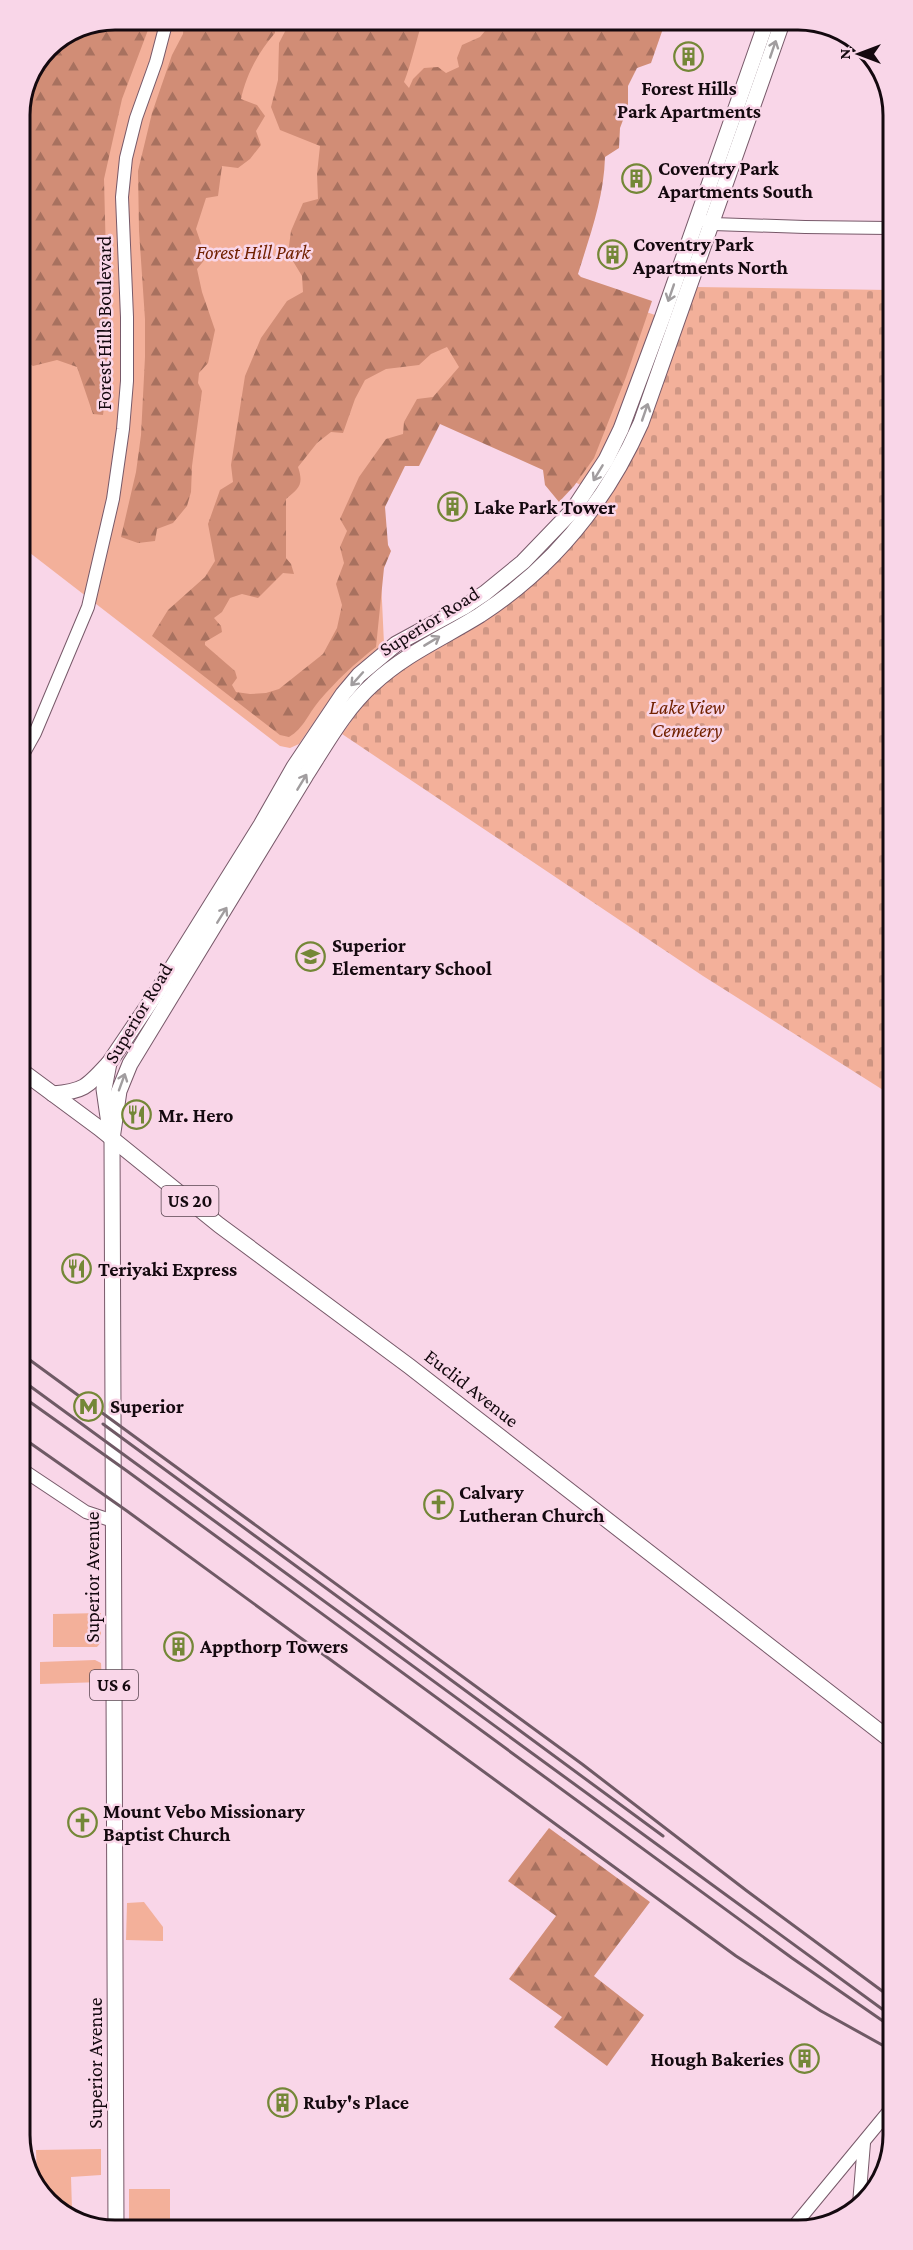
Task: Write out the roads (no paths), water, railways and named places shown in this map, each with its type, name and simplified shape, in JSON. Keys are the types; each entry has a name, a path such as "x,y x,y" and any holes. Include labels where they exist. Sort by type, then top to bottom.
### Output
{"main road":[{"name":"Superior Road","path":"112,1139 119,1091 130,1064 334,731 357,701 386,672 436,639 468,613 485,593 522,562 573,510 606,460 625,419 764,30"},
{"name":"Superior Road","path":"112,1139 104,1089 109,1063 155,995 261,825 294,767 344,694 359,675 396,644 468,613 533,576 575,531 613,479 641,423 780,30"},
{"path":"53,1094 79,1090 91,1083 109,1063"},
{"name":"Euclid Avenue","path":"30,1077 219,1225 410,1366 883,1735"},
{"name":"Superior Avenue","path":"112,1139 116,2220"}],"street":[{"name":"Forest Hills Boulevard","path":"30,742 88,607 113,499 127,381 122,197 126,158 164,30"},
{"path":"697,218 712,224 883,228"},
{"path":"522,562 533,576"},
{"path":"30,1475 86,1512 113,1521"},
{"path":"799,2220 883,2119"},
{"path":"860,2193 864,2143"}],"railway":[{"path":"30,1360 582,1764 883,1992"},
{"path":"30,1386 883,2010"},
{"path":"30,1402 792,1958 883,2021"},
{"path":"103,1424 663,1836"},
{"path":"30,1443 127,1511 736,1956 821,2011 883,2045"}],"place":[{"name":"Forest Hills Park Apartments","path":"689,57"},
{"name":"Coventry Park Apartments South","path":"637,179"},
{"name":"Coventry Park Apartments North","path":"612,255"},
{"name":"Lake Park Tower","path":"453,507"},
{"name":"Superior Elementary School","path":"311,956"},
{"name":"Mr. Hero","path":"137,1115"},
{"name":"Teriyaki Express","path":"77,1269"},
{"name":"Superior","path":"89,1406"},
{"name":"Calvary Lutheran Church","path":"438,1504"},
{"name":"Appthorp Towers","path":"179,1646"},
{"name":"Mount Vebo Missionary Baptist Church","path":"82,1823"},
{"name":"Hough Bakeries","path":"805,2059"},
{"name":"Ruby's Place","path":"282,2102"}],"park label":[{"name":"Forest Hill Park","path":"253,252"},
{"name":"Lake View Cemetery","path":"687,718"}]}
